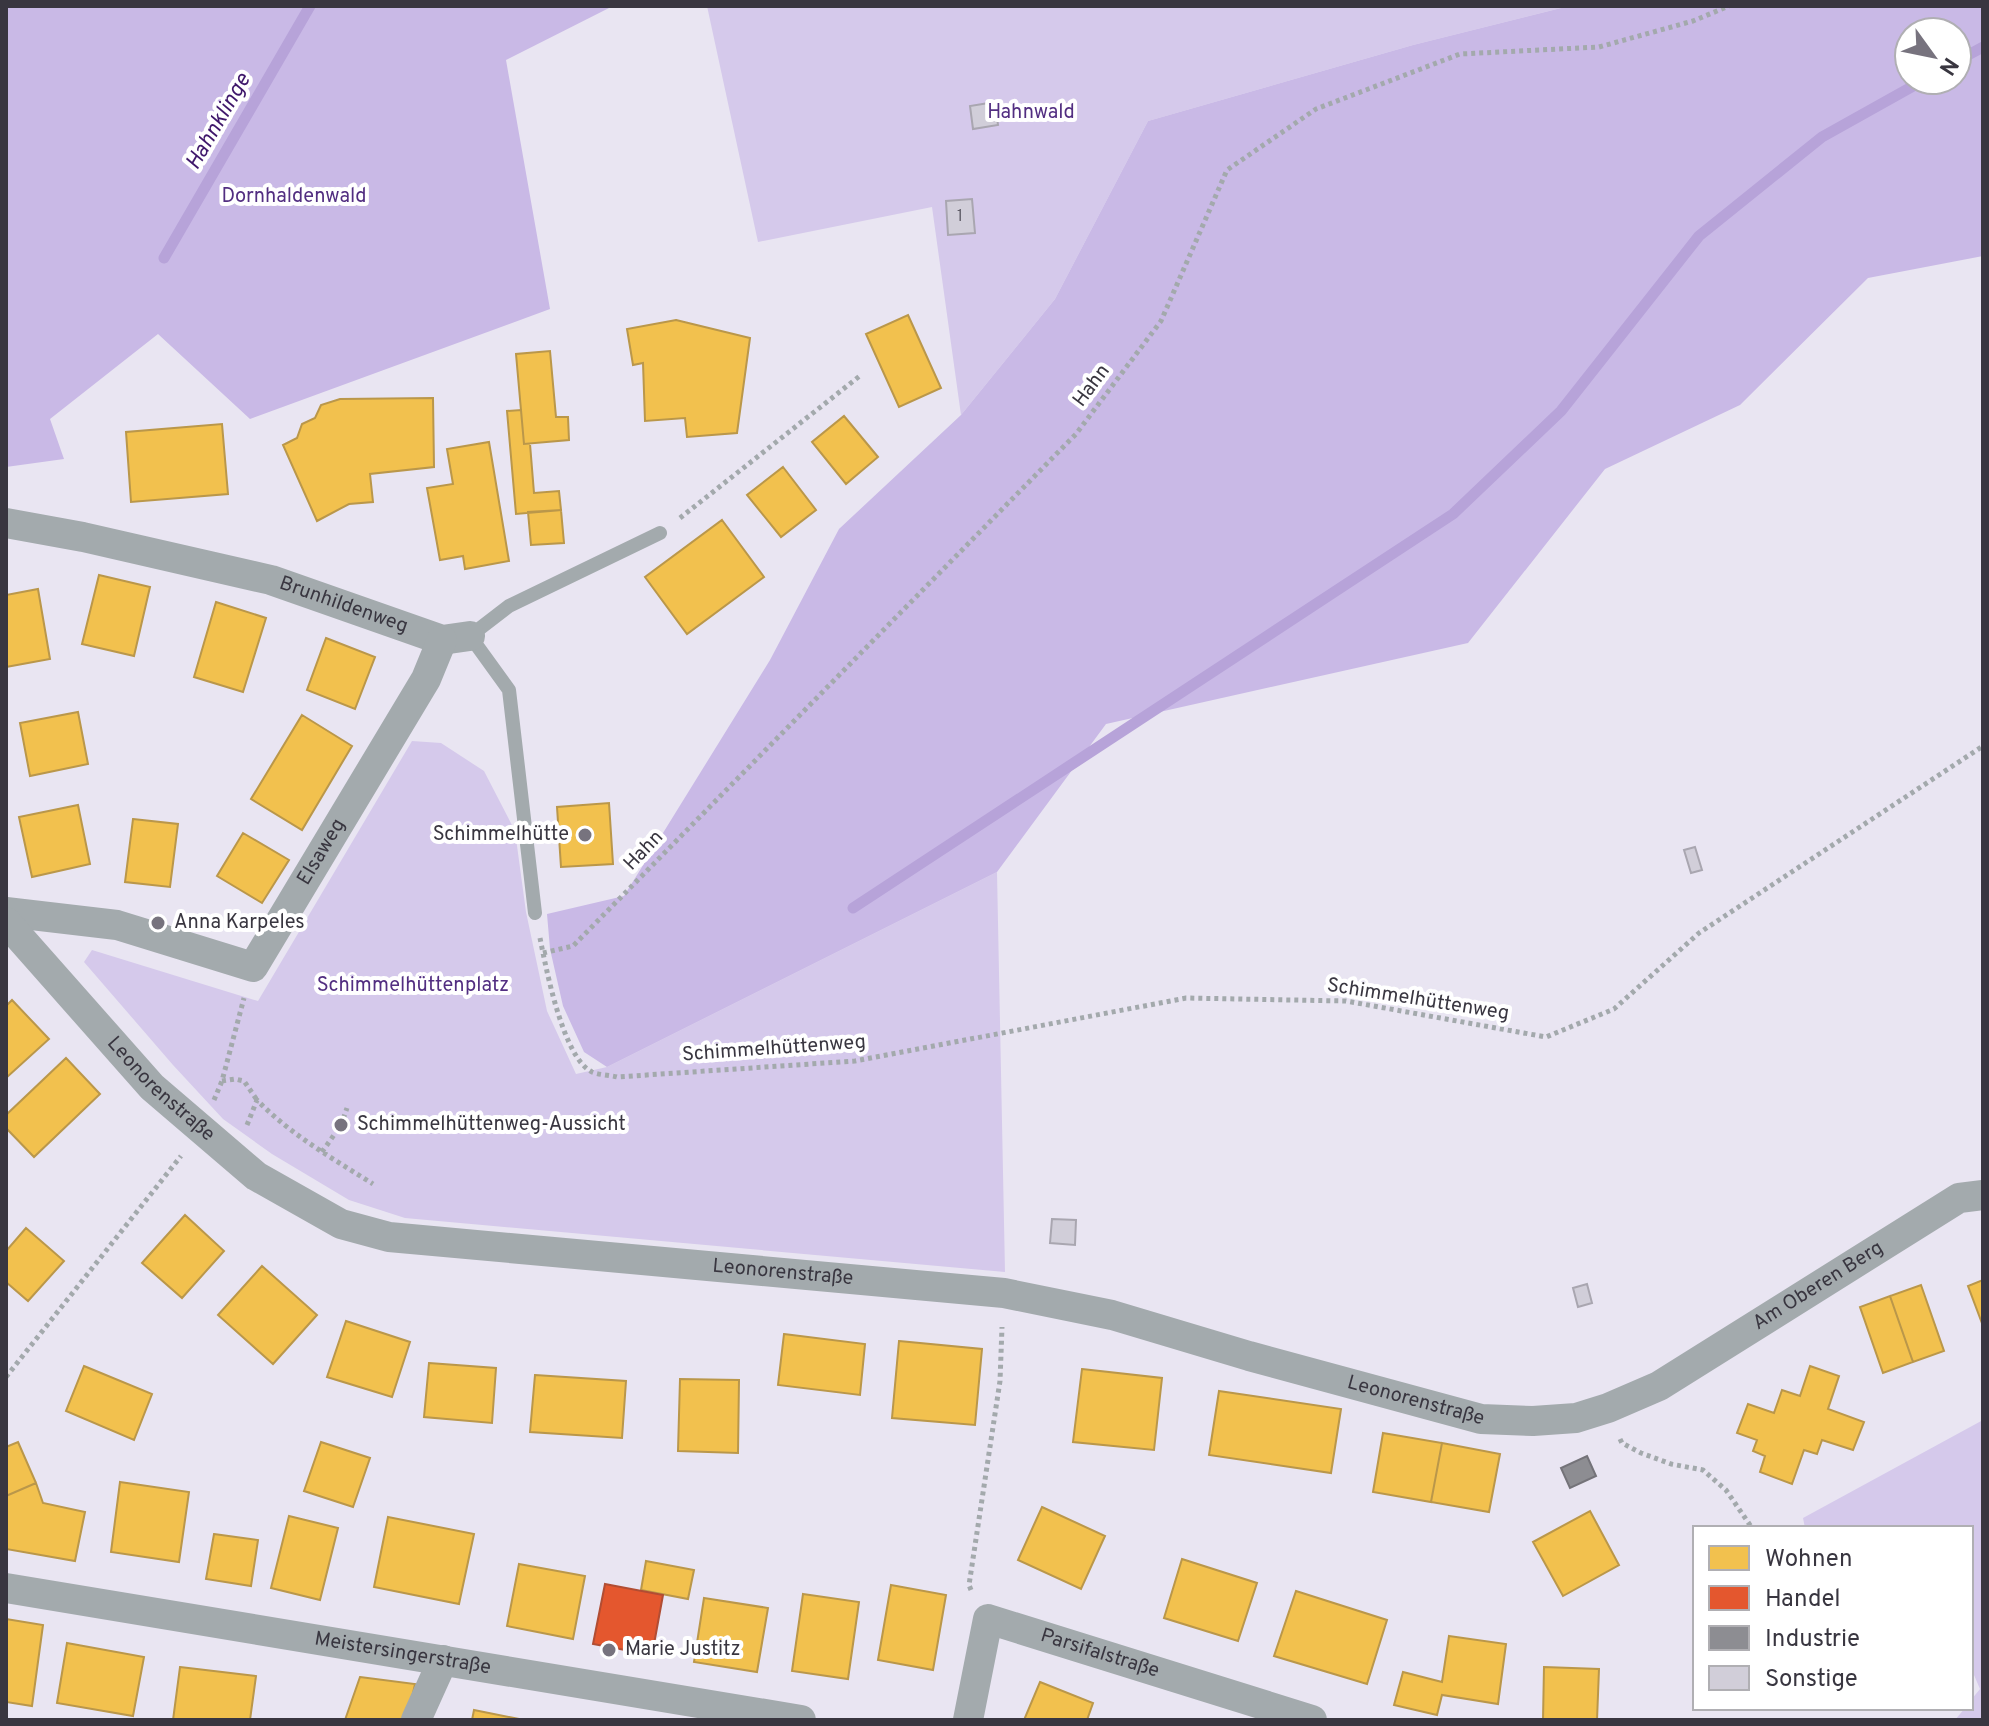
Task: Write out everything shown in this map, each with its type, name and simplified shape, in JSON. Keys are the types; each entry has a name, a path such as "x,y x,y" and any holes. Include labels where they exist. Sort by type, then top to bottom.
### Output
{"street":[{"name":"Brunhildenweg","path":"6,523 83,537 271,580 456,638"},
{"name":"Elsaweg","path":"253,967 426,679 456,638"},
{"path":"6,912 117,925 253,967"},
{"name":"Leonorenstraße","path":"6,922 152,1087 256,1176 341,1224 389,1237 1004,1293 1112,1315 1481,1419 1533,1421 1576,1418 1659,1386"},
{"name":"Am Oberen Berg","path":"1659,1386 1959,1198 1983,1195"},
{"name":"Meistersingerstraße","path":"6,1588 801,1720"},
{"path":"968,1720 988,1619"},
{"name":"Parsifalstraße","path":"988,1619 1312,1720"},
{"path":"416,1720 443,1660"}],"lane":[{"path":"535,913 509,690 456,638 509,606 660,533"}],"path":[{"name":"Hahn","path":"543,953 573,946 1076,434 1161,321 1227,170 1316,109 1460,54 1599,47 1693,21 1729,6"},
{"path":"660,533 861,375"},
{"name":"Schimmelhüttenweg","path":"543,953 555,1010 578,1058 591,1072 617,1077 855,1061 1186,998 1346,1001 1546,1037 1614,1009 1699,933 1983,746"},
{"path":"535,913 543,953"},
{"path":"202,1131 222,1081 253,967"},
{"path":"222,1081 244,1081 278,1122 373,1184"},
{"path":"244,1134 257,1100"},
{"path":"322,1152 341,1125 347,1108"},
{"path":"6,1377 181,1157"},
{"path":"988,1619 969,1585 1000,1381 1004,1293"},
{"path":"1608,1408 1622,1443 1671,1464 1703,1470 1726,1490 1751,1526"}],"green space":[{"name":"Dornhaldenwald","path":"6,6 613,6 506,60 550,309 250,419 158,334 50,419 64,459 6,467"},
{"name":"Hahnwald","path":"707,6 1569,6 1413,45 1148,121 1055,299 961,415 932,207 758,242"},
{"path":"1569,6 1983,6 1983,256 1868,278 1740,405 1605,469 1468,643 1106,724 997,872 607,1067 584,1052 563,1006 550,949 547,914 624,896 770,660 839,529 961,415 1055,299 1148,121 1413,45"},
{"name":"Schimmelhüttenplatz","path":"412,741 441,743 484,771 515,831 526,912 547,1011 576,1074 607,1067 997,872 1005,1272 405,1218 349,1200 272,1154 223,1119 84,962 92,950 258,1001"},
{"path":"1983,1420 1983,1720 1955,1720 1963,1710 1973,1710 1973,1698 1980,1689 1973,1673 1973,1526 1805,1526 1803,1518"}],"building: Wohnen":[{"path":"908,315 941,388 899,407 866,334"},
{"path":"676,320 750,338 737,433 687,437 685,418 645,421 643,363 633,365 627,329"},
{"path":"550,351 556,417 568,417 569,440 524,444 516,354"},
{"path":"433,398 434,467 370,474 373,502 349,504 317,521 283,445 297,438 302,424 315,418 321,405 340,399"},
{"path":"521,410 524,444 530,444 534,493 559,491 561,510 516,514 507,411"},
{"path":"844,416 878,457 846,484 812,442"},
{"path":"222,424 228,494 131,502 126,432"},
{"path":"489,442 509,561 465,569 463,556 440,560 427,488 453,484 447,449"},
{"path":"783,467 816,510 781,537 747,495"},
{"path":"561,510 564,543 531,545 528,512"},
{"path":"722,520 764,577 687,634 645,577"},
{"path":"99,575 150,587 134,656 82,644"},
{"path":"38,589 50,659 6,667 6,595"},
{"path":"216,602 266,618 243,692 194,677"},
{"path":"326,638 375,657 355,709 307,690"},
{"path":"78,712 88,764 30,776 20,723"},
{"path":"302,715 352,746 302,830 251,799"},
{"name":"Schimmelhütte","path":"609,803 613,864 561,867 557,807"},
{"path":"78,805 90,864 32,877 19,817"},
{"path":"133,819 178,824 170,887 125,882"},
{"path":"243,833 289,860 262,903 217,876"},
{"path":"12,1000 49,1039 6,1078 6,1006"},
{"path":"66,1058 100,1094 34,1157 6,1128 6,1115"},
{"path":"185,1215 224,1251 182,1298 142,1263"},
{"path":"26,1228 64,1261 28,1301 6,1282 6,1251"},
{"path":"262,1266 317,1315 273,1364 218,1315"},
{"path":"1983,1280 1983,1326 1968,1286"},
{"path":"1921,1285 1944,1351 1913,1362 1890,1296"},
{"path":"1890,1296 1913,1362 1883,1373 1860,1307"},
{"path":"346,1321 410,1342 392,1397 327,1377"},
{"path":"784,1334 865,1344 860,1395 778,1385"},
{"path":"899,1341 982,1349 975,1425 892,1418"},
{"path":"429,1363 496,1368 492,1423 424,1417"},
{"path":"84,1366 152,1394 134,1440 66,1411"},
{"path":"1810,1366 1839,1376 1828,1409 1864,1422 1853,1450 1822,1440 1817,1454 1804,1450 1792,1484 1760,1472 1765,1456 1753,1451 1757,1440 1737,1433 1748,1404 1774,1413 1782,1390 1800,1396"},
{"path":"1082,1369 1162,1378 1154,1450 1073,1442"},
{"path":"535,1375 626,1381 622,1438 530,1432"},
{"path":"680,1379 739,1380 738,1453 678,1451"},
{"path":"1219,1391 1341,1409 1331,1473 1209,1455"},
{"path":"1383,1433 1442,1443 1431,1502 1373,1492"},
{"path":"18,1442 36,1483 6,1496 6,1447"},
{"path":"321,1442 370,1458 353,1507 304,1491"},
{"path":"1442,1443 1500,1454 1489,1512 1431,1502"},
{"path":"120,1482 189,1492 179,1562 111,1552"},
{"path":"36,1483 43,1503 85,1512 75,1561 6,1549 6,1496"},
{"path":"1042,1507 1105,1536 1081,1589 1018,1560"},
{"path":"1590,1511 1619,1565 1563,1596 1533,1542"},
{"path":"289,1516 338,1528 320,1600 271,1588"},
{"path":"388,1517 474,1534 459,1604 374,1587"},
{"path":"214,1534 258,1540 251,1586 206,1579"},
{"path":"1182,1559 1257,1583 1238,1641 1164,1618"},
{"path":"646,1561 694,1570 688,1599 641,1590"},
{"path":"519,1564 585,1576 573,1639 507,1626"},
{"path":"891,1585 946,1595 933,1670 878,1660"},
{"path":"1296,1591 1387,1620 1367,1684 1274,1656"},
{"path":"803,1594 859,1602 848,1679 792,1671"},
{"path":"704,1598 768,1608 757,1672 694,1662"},
{"path":"6,1619 43,1625 32,1706 6,1702"},
{"path":"1449,1636 1506,1644 1498,1704 1442,1695 1437,1715 1394,1705 1403,1672 1442,1682"},
{"path":"67,1643 144,1657 133,1716 57,1703"},
{"path":"180,1667 256,1676 250,1720 173,1720"},
{"path":"1544,1667 1599,1669 1597,1720 1543,1720"},
{"path":"360,1677 415,1684 405,1720 345,1720"},
{"path":"1040,1682 1093,1703 1087,1720 1024,1720"},
{"path":"474,1710 524,1720 472,1720"}],"building: Handel":[{"path":"605,1584 663,1595 652,1655 593,1644"}],"building: Industrie":[{"path":"1587,1456 1596,1476 1570,1488 1561,1468"}],"building: Sonstige":[{"path":"995,102 998,125 973,129 970,106"},
{"path":"972,199 975,233 948,235 946,201"},
{"path":"1695,847 1702,870 1691,873 1684,850"},
{"path":"1052,1219 1076,1220 1075,1245 1050,1243"},
{"path":"1587,1284 1592,1303 1578,1307 1573,1288"}],"waterway":[{"name":"Hahnklinge","path":"164,258 310,6"},
{"path":"1973,52 1983,47"},
{"path":"853,908 1453,514 1561,411 1699,236 1822,137 1895,96"}],"place":[{"name":"Schimmelhütte","path":"585,835"},
{"name":"Anna Karpeles","path":"158,923"},
{"name":"Schimmelhüttenweg-Aussicht","path":"341,1125"},
{"name":"Marie Justitz","path":"609,1650"}]}
